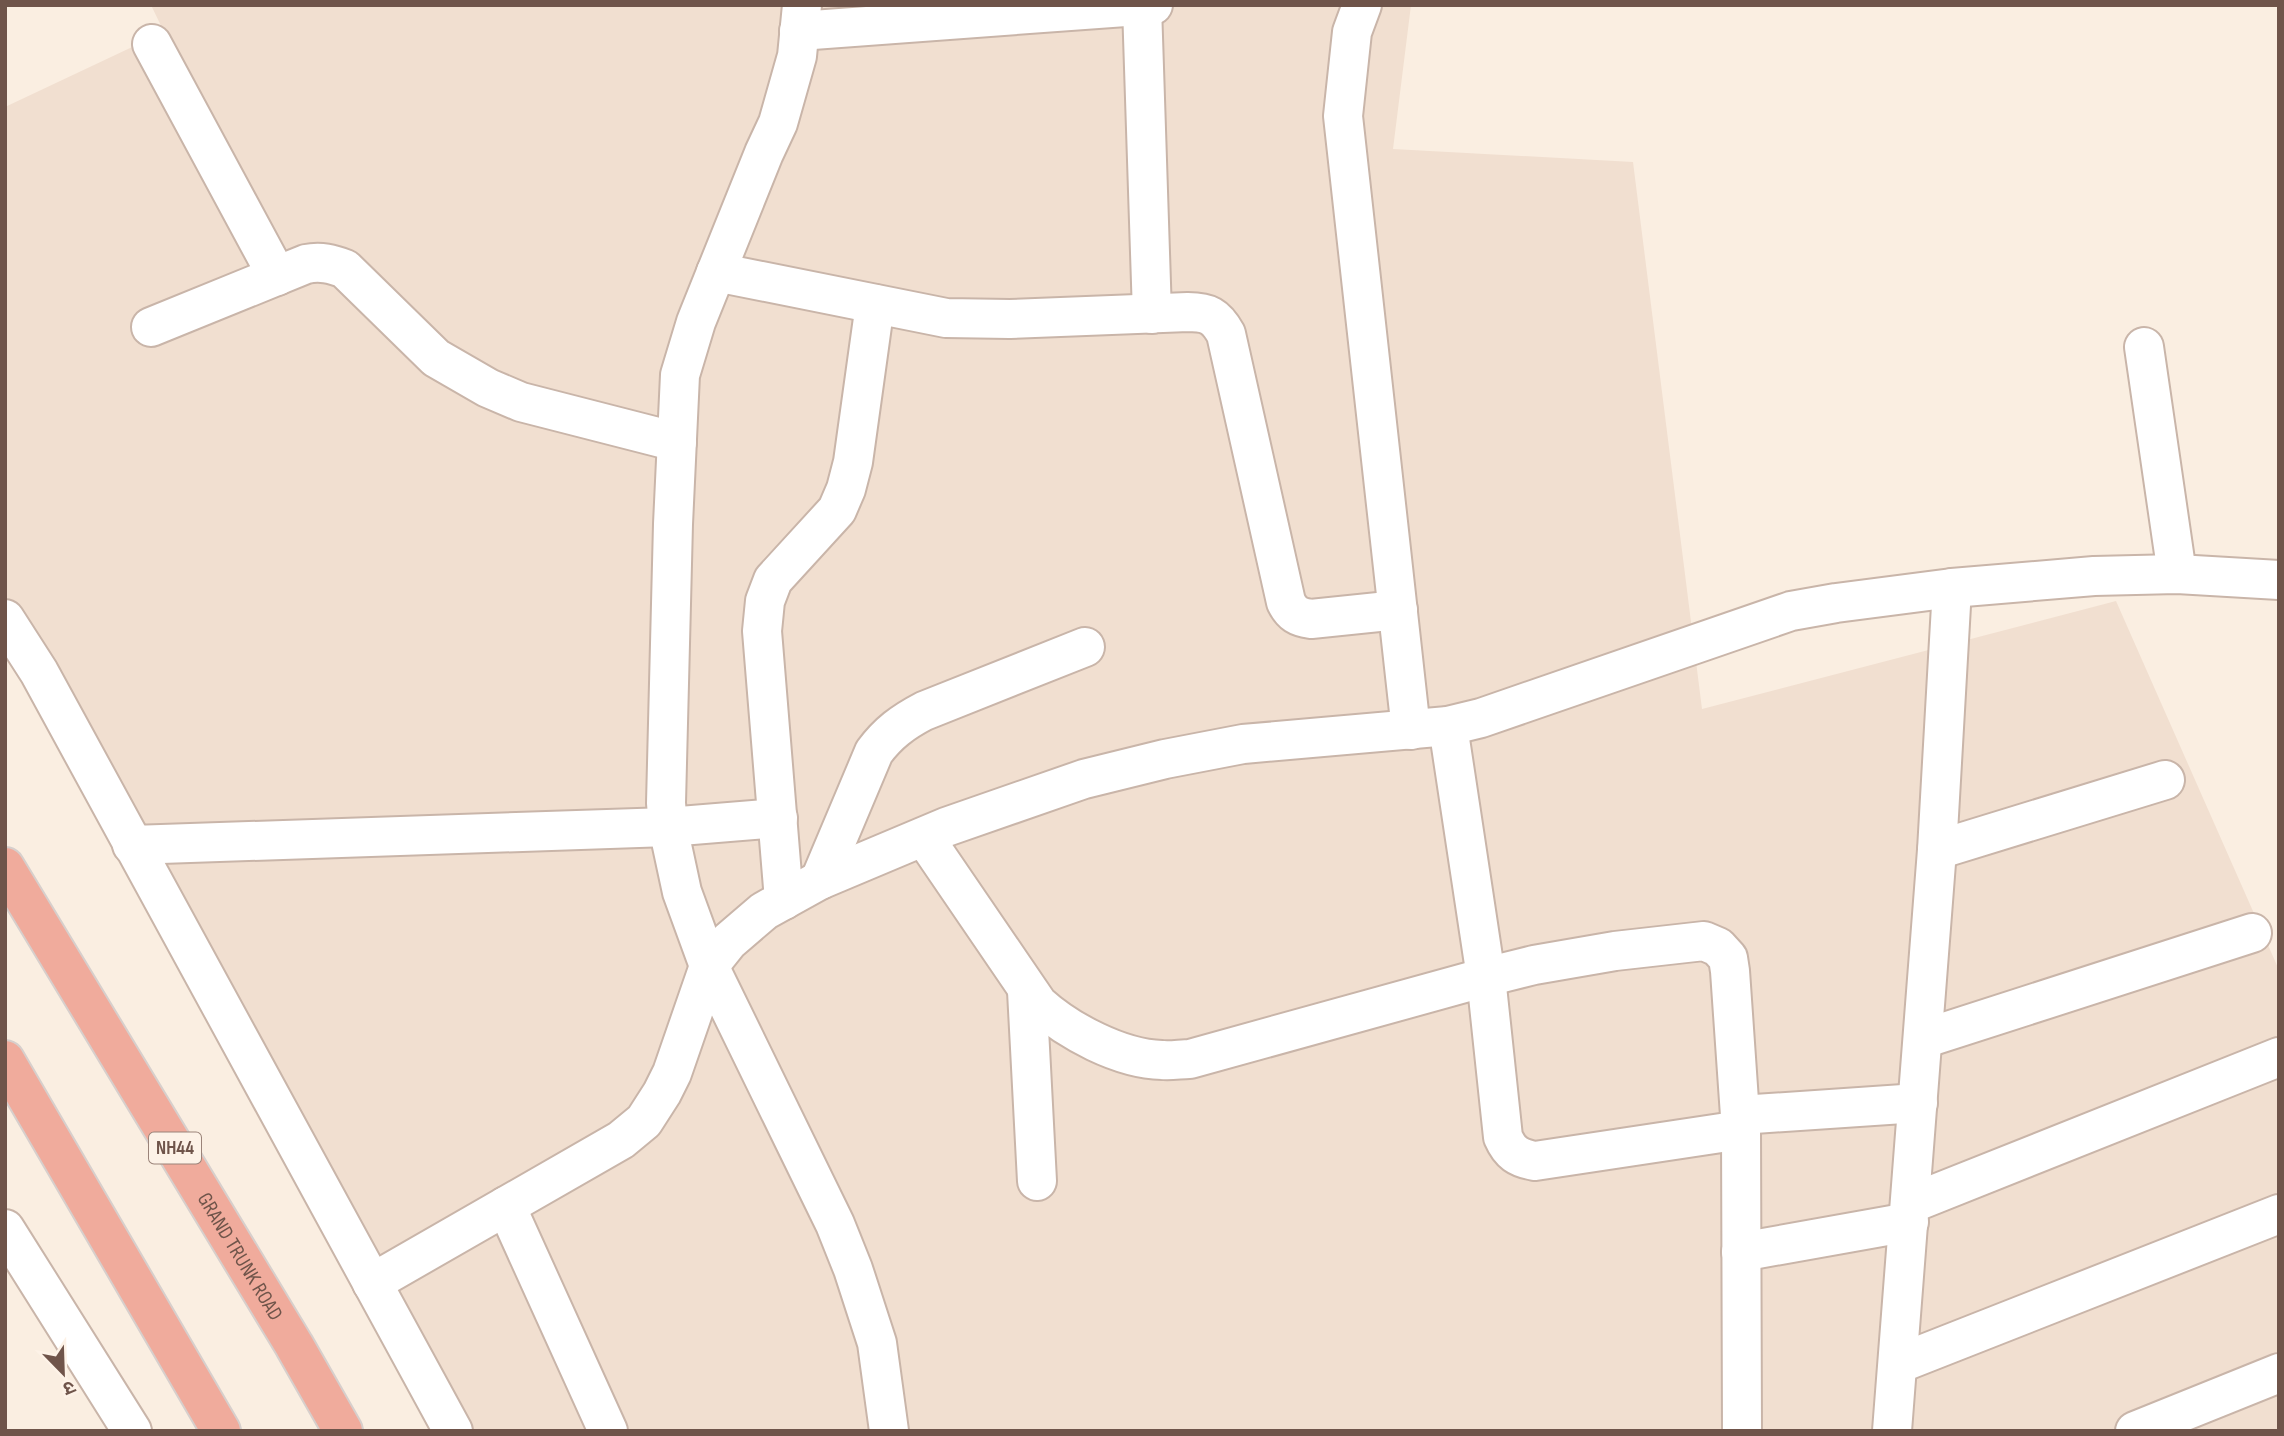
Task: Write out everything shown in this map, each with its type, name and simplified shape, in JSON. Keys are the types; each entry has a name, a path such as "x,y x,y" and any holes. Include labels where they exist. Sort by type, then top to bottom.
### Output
{"highway":[{"name":"GRAND TRUNK ROAD","path":"5,867 343,1431"},
{"path":"5,1060 221,1431"}],"street":[{"path":"889,1431 877,1343 853,1269 835,1224 709,966 682,892 668,827 666,803 680,375 686,351 716,272 778,123 797,56 801,18 1153,5"},
{"path":"1362,5 1352,32 1343,116 1398,610 1430,728 1486,977 1503,1137 1508,1148 1519,1158 1535,1161 1741,1122 1918,1103"},
{"path":"1142,6 1152,314"},
{"path":"152,44 277,276"},
{"path":"151,327 317,262 333,264 345,269 436,358 488,388 521,402 677,442"},
{"path":"716,272 946,318 1010,319 1203,312 1212,316 1226,334 1286,602 1291,612 1311,619 1398,610"},
{"path":"784,900 762,631 765,601 773,580 837,510 846,489 853,462 875,304"},
{"path":"2144,347 2177,574"},
{"path":"372,1283 621,1140 644,1121 663,1093 709,966 729,941 764,911 820,880 924,837 1084,779 1166,759 1243,744 1430,728 1519,706 1791,611 1952,588 2094,576 2177,574 2279,580"},
{"path":"1892,1431 1937,850 1952,588"},
{"path":"5,619 38,672 453,1431"},
{"path":"820,880 874,752 887,735 901,723 924,710 1085,647"},
{"path":"1937,850 2165,780"},
{"path":"132,845 668,827 778,818"},
{"path":"924,837 1027,991 1055,1020 1093,1040 1134,1056 1161,1060 1190,1059 1534,965 1615,951 1704,941 1718,947 1728,958 1730,971 1741,1122 1741,1252 1732,1430"},
{"path":"1923,1039 2252,933"},
{"path":"1027,991 1037,1181"},
{"path":"1741,1252 1910,1213 2279,1057"},
{"path":"506,1206 608,1431"},
{"path":"1898,1364 2279,1214"},
{"path":"5,1229 132,1431"},
{"path":"2135,1431 2279,1373"}],"shaded area":[{"path":"151,5 1411,5 1393,149 1633,162 1702,709 2116,601 2279,970 2279,1431 470,1431 5,621 5,107 164,32"}]}
